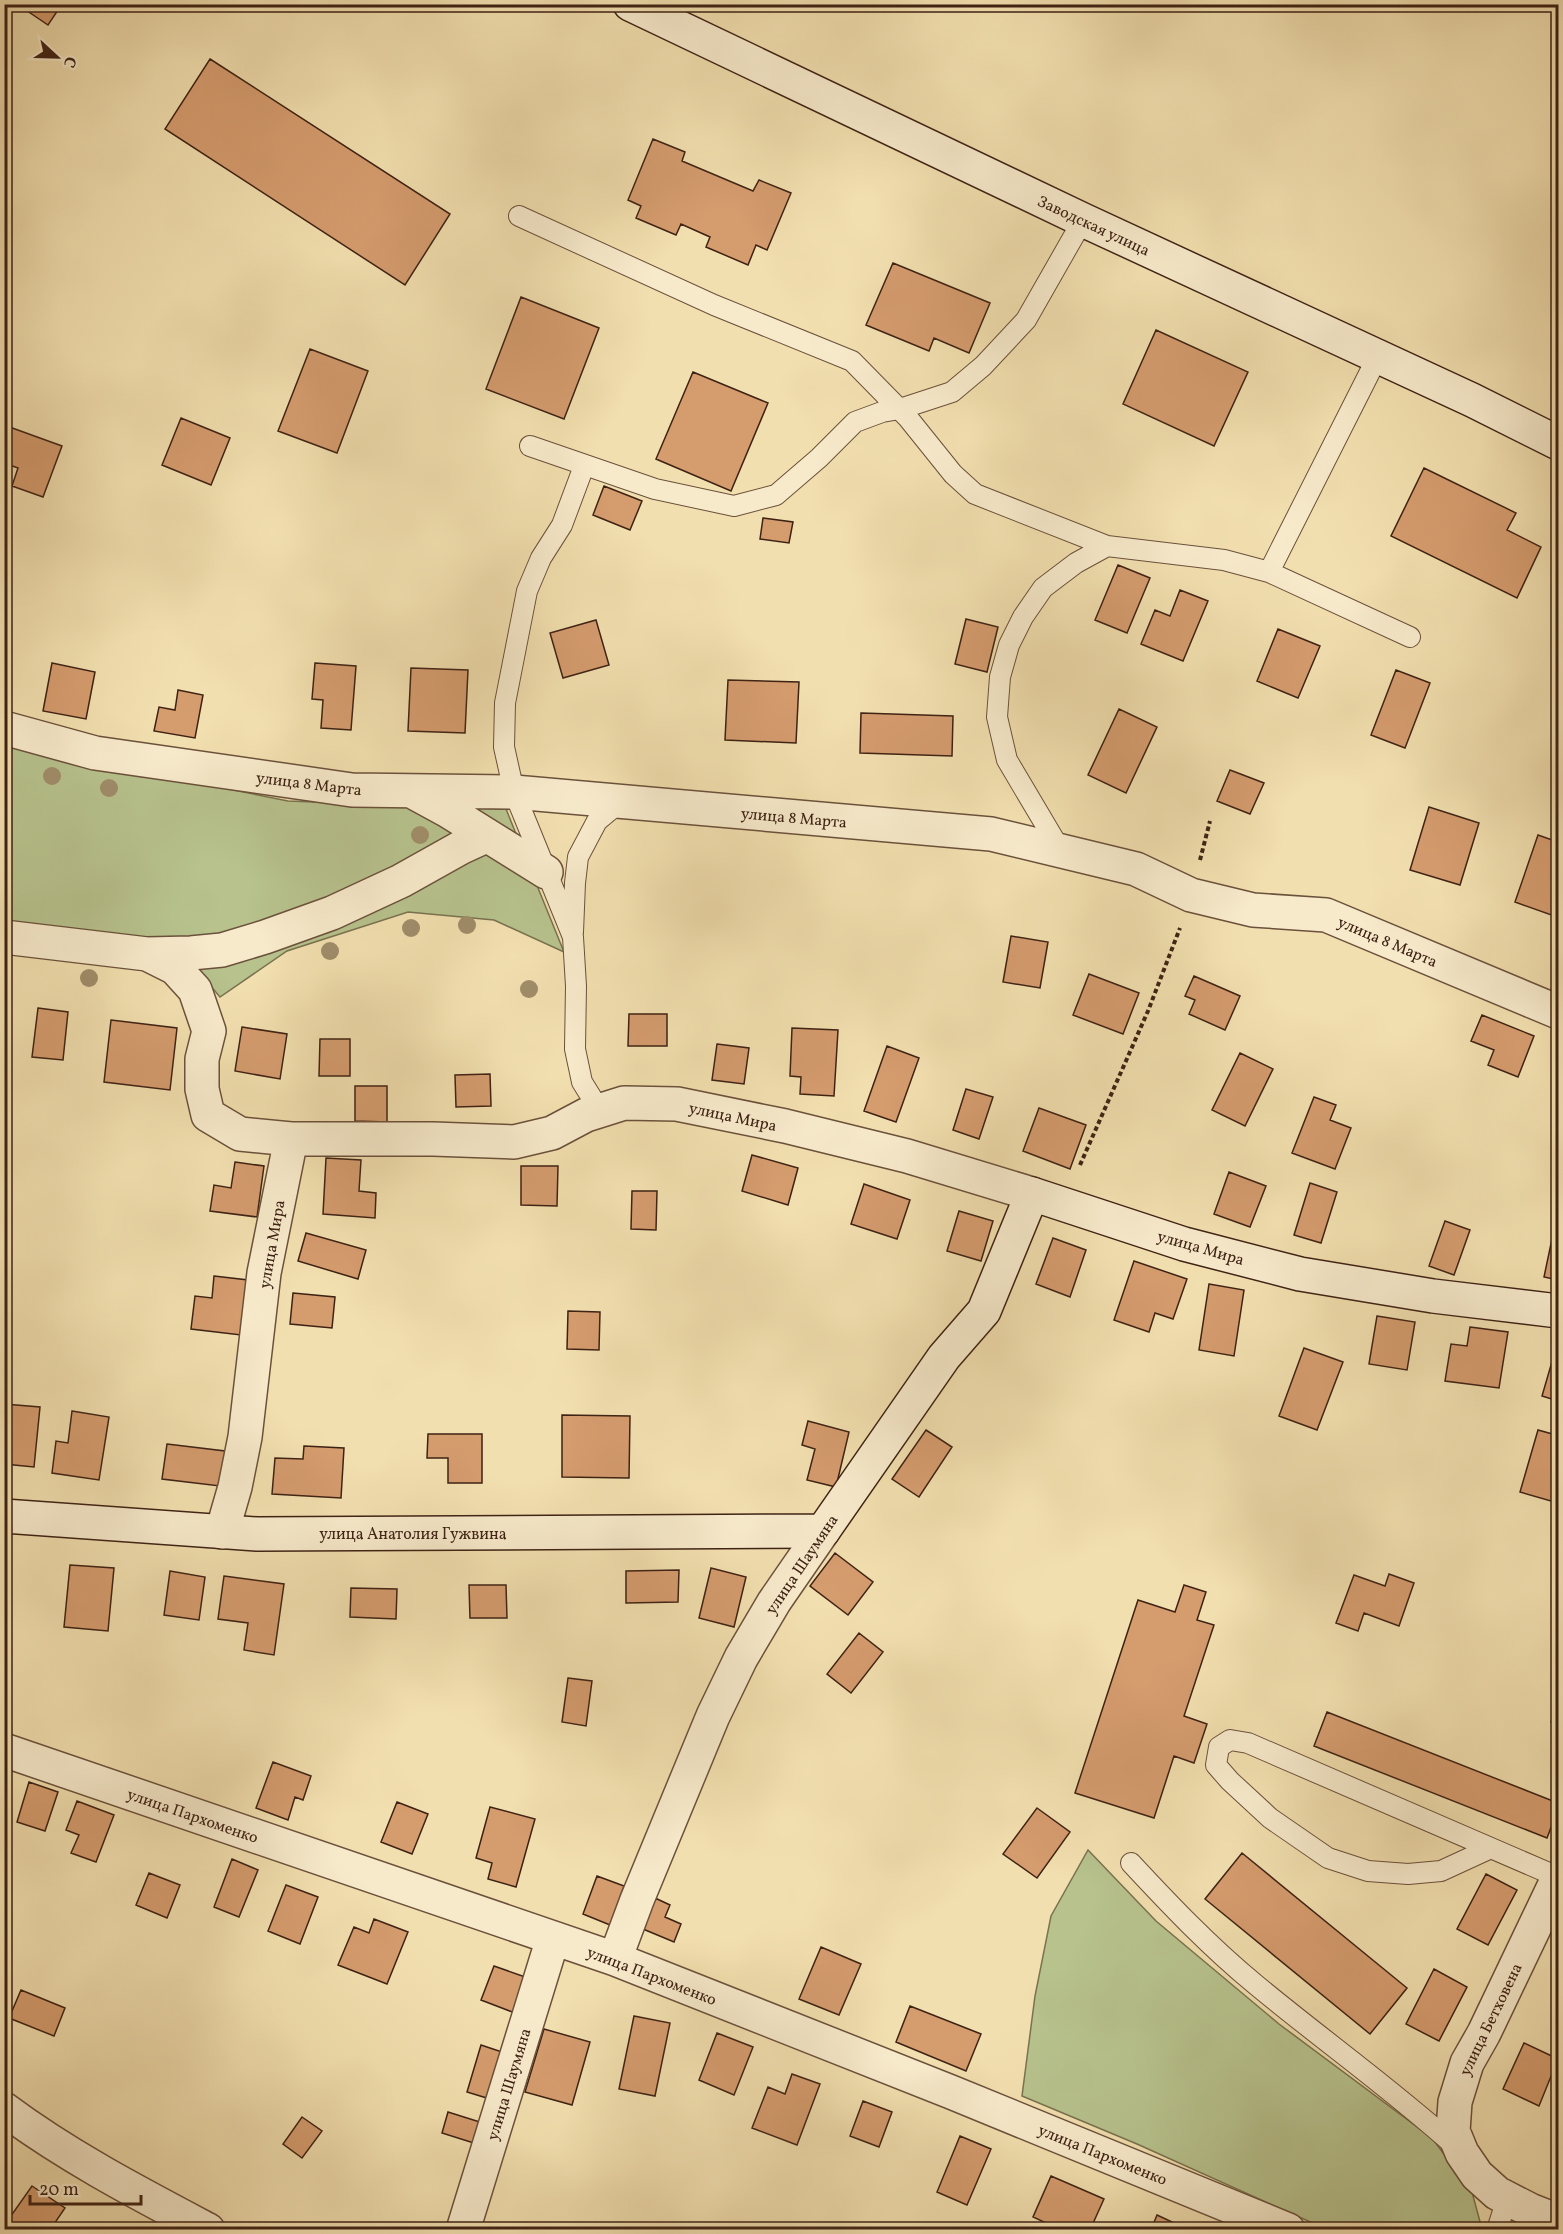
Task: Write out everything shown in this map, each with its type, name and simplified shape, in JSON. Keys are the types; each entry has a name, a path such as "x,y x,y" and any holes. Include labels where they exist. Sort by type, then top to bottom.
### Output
{"street":[{"name":"Заводская улица","path":"630,4 1083,220 1472,399 1558,443"},
{"name":"улица 8 Марта","path":"4,728 95,753 352,790 514,792 991,834 1136,869 1191,895 1253,910 1326,915 1558,1012"},
{"path":"411,791 520,854 546,872"},
{"path":"4,937 147,954 222,950 332,913 401,881 486,836"},
{"path":"147,954 175,968 195,990 209,1031 202,1059 202,1089 208,1115 240,1134 291,1139"},
{"name":"улица Мира","path":"222,1532 235,1487 245,1437 264,1273 291,1139 433,1139 514,1142 552,1133 586,1115 624,1103 678,1104 785,1126 907,1156 1184,1244 1300,1274 1433,1296 1558,1311"},
{"name":"улица Шаумяна","path":"615,1959 713,1716 741,1658 774,1602 944,1357 984,1311 1032,1194"},
{"name":"улица Анатолия Гужвина","path":"4,1516 257,1534 823,1531"},
{"name":"улица Пархоменко","path":"4,1750 615,1959 1288,2229"},
{"name":"улица Бетховена","path":"1558,1878 1484,2033 1467,2062 1455,2102 1453,2131 1462,2153 1477,2175 1497,2193 1558,2221"},
{"name":"улица Шаумяна","path":"463,2229 553,1938"},
{"path":"4,2109 40,2136 153,2201 208,2229"}],"lane":[{"path":"519,216 714,305 852,361 900,409 953,474 975,494 1107,546 1224,560 1269,572 1410,637"},
{"path":"530,446 655,489 734,506 776,495 819,458 855,422 882,412 900,409 952,393 982,366 1026,320 1083,220"},
{"path":"1269,572 1378,356"},
{"path":"573,937 514,792 504,747 505,703 526,591 541,558 562,525 584,466"},
{"path":"1061,851 1007,760 997,717 1000,677 1023,617 1043,588 1076,563 1107,546"},
{"path":"600,1111 582,1082 575,1049 576,986 573,937 575,883 578,856 597,821 621,801"},
{"path":"1491,1848 1441,1871 1408,1874 1368,1871 1328,1858 1270,1818 1230,1781 1216,1765 1219,1747 1230,1740 1248,1743 1491,1848 1558,1878"},
{"path":"1131,1863 1190,1926 1253,1983 1420,2115 1462,2153"},
{"path":"1420,2115 1436,2115 1455,2102"},
{"path":"1497,2229 1507,2199"}],"path":[{"path":"1080,1165 1174,945 1191,895 1210,821"}],"green space":[{"path":"4,739 64,756 288,801 506,809 564,952 494,920 408,912 287,951 220,997 178,947 5,921"},
{"path":"1088,1850 1156,1921 1279,2024 1432,2138 1472,2192 1482,2229 1326,2229 1137,2144 1022,2096 1035,1996 1051,1916"}],"building":[{"path":"17,4 62,4 48,25"},
{"path":"210,59 450,214 405,285 165,129"},
{"path":"653,139 685,152 682,161 753,191 759,180 791,193 767,250 756,245 748,265 706,247 710,237 681,224 676,235 636,218 641,206 628,200"},
{"path":"893,263 990,303 969,353 934,338 929,351 866,325"},
{"path":"521,297 599,328 564,419 486,389"},
{"path":"1156,330 1248,372 1214,446 1123,404"},
{"path":"310,349 368,371 337,453 278,431"},
{"path":"693,372 768,403 731,491 656,459"},
{"path":"181,418 230,438 211,485 162,465"},
{"path":"4,425 62,446 43,497 12,486 18,468 4,463"},
{"path":"1424,468 1516,513 1507,530 1541,547 1517,598 1391,536"},
{"path":"604,486 642,501 630,530 593,515"},
{"path":"763,518 793,522 789,543 760,539"},
{"path":"1118,565 1150,578 1127,633 1095,620"},
{"path":"1180,590 1208,601 1183,661 1141,644 1155,610 1170,616"},
{"path":"966,619 998,627 987,672 955,664"},
{"path":"596,620 609,665 563,678 550,633"},
{"path":"1278,629 1320,646 1298,698 1257,681"},
{"path":"52,663 95,672 86,719 43,711"},
{"path":"315,663 356,666 351,730 321,728 323,700 312,699"},
{"path":"411,668 468,670 465,733 408,731"},
{"path":"1396,670 1430,683 1405,748 1371,735"},
{"path":"728,680 799,682 796,743 725,740"},
{"path":"178,690 203,695 195,738 154,731 159,707 175,710"},
{"path":"1119,709 1157,727 1126,793 1088,775"},
{"path":"861,713 953,716 952,756 860,753"},
{"path":"1230,770 1264,783 1250,814 1217,801"},
{"path":"1429,807 1479,823 1460,885 1410,870"},
{"path":"1538,835 1558,842 1557,917 1515,902"},
{"path":"1011,936 1048,942 1040,988 1003,982"},
{"path":"1089,974 1139,993 1123,1034 1073,1015"},
{"path":"1194,976 1240,996 1225,1030 1189,1014 1195,1000 1185,996"},
{"path":"38,1008 68,1012 63,1060 32,1057"},
{"path":"629,1014 667,1014 667,1046 628,1046"},
{"path":"1482,1015 1534,1036 1518,1077 1488,1065 1494,1050 1471,1041"},
{"path":"111,1020 177,1028 170,1090 104,1082"},
{"path":"242,1027 287,1034 280,1079 235,1071"},
{"path":"792,1028 838,1030 834,1096 800,1094 801,1077 790,1076"},
{"path":"320,1039 350,1039 350,1076 319,1076"},
{"path":"717,1044 749,1048 744,1084 712,1080"},
{"path":"887,1046 919,1058 896,1122 864,1111"},
{"path":"1240,1053 1273,1069 1245,1126 1212,1110"},
{"path":"490,1074 491,1106 456,1107 455,1075"},
{"path":"355,1086 387,1086 387,1122 355,1121"},
{"path":"966,1089 993,1097 979,1139 953,1130"},
{"path":"1314,1097 1336,1105 1330,1120 1351,1128 1335,1169 1292,1153"},
{"path":"1039,1108 1086,1125 1070,1169 1023,1151"},
{"path":"752,1155 798,1168 788,1205 742,1191"},
{"path":"326,1158 361,1160 359,1191 376,1193 375,1218 323,1214"},
{"path":"235,1162 264,1166 257,1217 210,1211 214,1185 231,1188"},
{"path":"521,1166 558,1166 557,1206 521,1205"},
{"path":"1229,1172 1266,1186 1250,1227 1214,1214"},
{"path":"1310,1183 1337,1192 1321,1243 1294,1235"},
{"path":"864,1184 910,1200 897,1239 851,1224"},
{"path":"632,1191 657,1191 656,1230 631,1229"},
{"path":"959,1211 993,1221 981,1261 947,1251"},
{"path":"1445,1221 1470,1230 1454,1275 1429,1266"},
{"path":"306,1233 366,1250 358,1279 298,1261"},
{"path":"1553,1234 1558,1236 1558,1280 1544,1277"},
{"path":"1053,1238 1086,1250 1070,1297 1036,1284"},
{"path":"1134,1261 1187,1279 1173,1319 1155,1313 1149,1332 1114,1320"},
{"path":"214,1276 248,1280 241,1335 191,1329 195,1296 212,1298"},
{"path":"1209,1284 1244,1290 1234,1356 1199,1350"},
{"path":"293,1293 335,1297 332,1328 290,1324"},
{"path":"568,1311 600,1312 599,1350 567,1349"},
{"path":"1377,1316 1415,1322 1407,1370 1369,1364"},
{"path":"1470,1327 1508,1332 1499,1388 1445,1381 1451,1344 1467,1346"},
{"path":"1558,1341 1558,1401 1542,1396"},
{"path":"1304,1348 1343,1362 1317,1430 1279,1416"},
{"path":"4,1404 40,1407 34,1467 4,1464"},
{"path":"72,1411 109,1417 99,1480 52,1473 56,1441 68,1443"},
{"path":"562,1415 630,1416 629,1478 562,1477"},
{"path":"808,1421 849,1432 836,1487 807,1480 815,1449 802,1445"},
{"path":"1558,1425 1558,1503 1520,1492 1538,1430 1556,1435"},
{"path":"926,1430 952,1447 919,1497 892,1479"},
{"path":"428,1434 482,1434 482,1483 448,1483 448,1458 427,1458"},
{"path":"167,1444 225,1451 220,1486 162,1479"},
{"path":"304,1446 344,1448 341,1498 272,1494 275,1458 303,1459"},
{"path":"835,1553 873,1582 848,1615 810,1586"},
{"path":"70,1565 114,1568 108,1631 64,1627"},
{"path":"711,1568 746,1577 734,1627 699,1618"},
{"path":"679,1570 678,1602 626,1603 626,1571"},
{"path":"170,1571 205,1577 199,1620 164,1615"},
{"path":"1389,1574 1414,1583 1399,1626 1364,1613 1358,1631 1336,1623 1354,1575 1385,1586"},
{"path":"224,1576 284,1584 274,1655 244,1650 248,1623 218,1619"},
{"path":"469,1585 506,1585 507,1618 470,1618"},
{"path":"1184,1585 1206,1592 1197,1620 1214,1625 1184,1716 1207,1724 1194,1763 1174,1756 1154,1818 1075,1793 1138,1600 1175,1612"},
{"path":"351,1588 397,1589 396,1619 350,1617"},
{"path":"859,1633 883,1652 851,1693 827,1674"},
{"path":"568,1678 592,1681 586,1726 562,1722"},
{"path":"1558,1703 1558,1725 1551,1722"},
{"path":"1327,1712 1558,1803 1547,1838 1314,1746"},
{"path":"273,1762 311,1776 303,1800 295,1797 288,1820 256,1808"},
{"path":"29,1782 58,1792 45,1831 17,1822"},
{"path":"77,1801 114,1815 96,1862 71,1853 79,1835 66,1830"},
{"path":"397,1802 428,1814 412,1854 381,1842"},
{"path":"490,1807 535,1819 516,1887 488,1879 492,1863 476,1858"},
{"path":"1037,1808 1070,1832 1037,1878 1003,1854"},
{"path":"1242,1853 1407,1988 1370,2034 1205,1899"},
{"path":"232,1859 258,1870 239,1917 214,1907"},
{"path":"149,1873 180,1885 167,1918 136,1905"},
{"path":"1486,1874 1517,1890 1488,1945 1457,1929"},
{"path":"597,1876 624,1886 610,1925 583,1914"},
{"path":"286,1885 318,1897 300,1944 268,1931"},
{"path":"655,1898 670,1905 665,1917 681,1924 674,1942 643,1929"},
{"path":"374,1919 408,1932 387,1984 338,1965 354,1927 369,1933"},
{"path":"821,1947 861,1964 839,2015 799,1999"},
{"path":"494,1966 528,1978 515,2013 481,2000"},
{"path":"1434,1969 1467,1987 1439,2041 1406,2024"},
{"path":"21,1990 65,2008 54,2036 9,2018"},
{"path":"910,2006 981,2034 966,2071 896,2042"},
{"path":"634,2016 670,2023 655,2096 619,2089"},
{"path":"544,2029 590,2042 572,2105 525,2092"},
{"path":"717,2033 753,2047 734,2095 699,2080"},
{"path":"1524,2043 1558,2059 1539,2106 1503,2089"},
{"path":"481,2045 505,2053 490,2099 467,2092"},
{"path":"792,2074 820,2084 797,2145 752,2128 768,2087 785,2094"},
{"path":"863,2101 892,2112 879,2147 850,2136"},
{"path":"448,2112 483,2123 477,2144 442,2133"},
{"path":"302,2117 322,2131 302,2158 283,2144"},
{"path":"960,2136 991,2149 967,2205 937,2192"},
{"path":"1051,2176 1104,2199 1090,2230 1061,2230 1033,2217"},
{"path":"32,2186 65,2208 50,2230 21,2230 8,2220"},
{"path":"1157,2215 1189,2230 1151,2230"},
{"path":"399,2223 410,2230 395,2230"}]}
